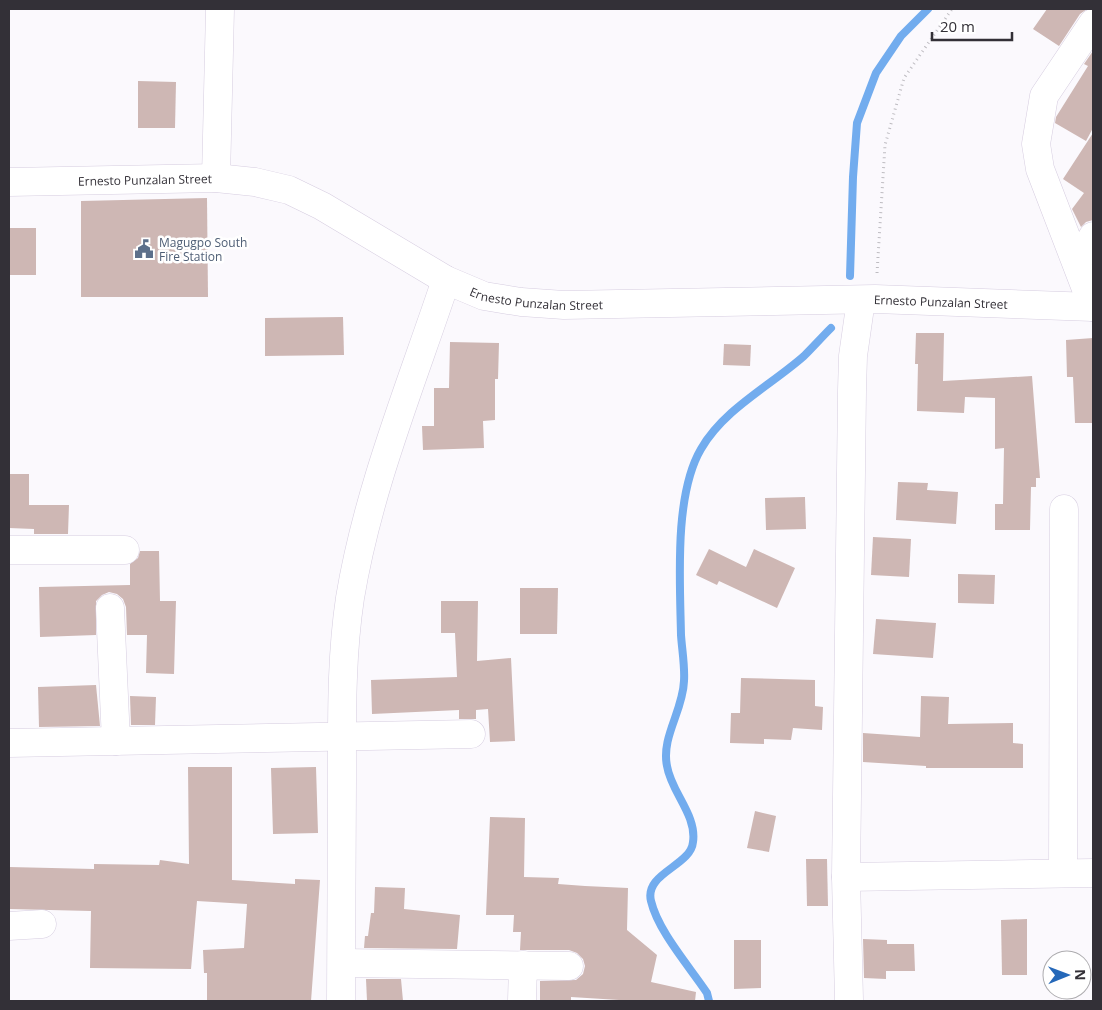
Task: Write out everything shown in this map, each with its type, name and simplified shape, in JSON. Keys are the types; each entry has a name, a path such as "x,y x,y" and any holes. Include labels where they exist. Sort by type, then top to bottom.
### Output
{"street":[{"path":"216,178 220,9"},
{"path":"1093,23 1044,96 1036,144 1040,169 1093,307"},
{"name":"Ernesto Punzalan Street","path":"9,182 216,178 255,182 290,190 322,206 446,280 484,296 521,302 564,305 868,300 1093,307"},
{"path":"1077,262 1093,236"},
{"path":"341,1001 342,737 350,600 359,550 373,496 446,280"},
{"path":"849,1000 846,877 852,391 853,356 868,300"},
{"path":"1063,873 1064,509"},
{"path":"9,550 126,550"},
{"path":"110,608 116,742"},
{"path":"9,743 471,734"},
{"path":"846,877 1093,873"},
{"path":"9,926 42,924"},
{"path":"342,963 570,966"},
{"path":"522,1001 523,965"}],"path":[{"path":"868,300 885,145 904,78 952,9"}],"building":[{"path":"1047,9 1087,9 1080,14 1059,46 1033,29"},
{"path":"1093,51 1093,128 1086,141 1055,123 1056,117 1088,66 1084,64"},
{"path":"138,81 176,82 175,128 138,128"},
{"path":"1093,133 1093,220 1086,222 1081,227 1072,209 1084,193 1063,179"},
{"name":"Magugpo South Fire Station","path":"207,198 208,297 81,297 81,201"},
{"path":"9,228 36,228 36,275 9,275"},
{"path":"343,317 344,355 265,356 265,318"},
{"path":"916,333 944,333 943,381 1032,376 1040,478 1036,478 1036,487 1031,487 1030,530 995,530 995,504 1003,504 1004,448 995,449 995,398 965,397 964,413 917,411 918,364 915,364"},
{"path":"1093,338 1093,423 1075,423 1073,377 1067,377 1066,340"},
{"path":"450,342 499,343 498,379 495,379 495,420 483,421 484,448 423,450 422,426 434,426 434,388 449,388"},
{"path":"724,344 751,345 750,366 723,365"},
{"path":"9,474 29,474 29,505 69,505 68,534 34,534 34,529 9,528"},
{"path":"898,482 928,483 927,490 958,492 956,524 896,520"},
{"path":"805,497 806,529 766,530 765,498"},
{"path":"873,537 911,539 909,577 871,575"},
{"path":"709,549 746,567 754,549 795,568 777,608 719,581 717,585 696,575"},
{"path":"140,551 159,551 160,601 176,601 174,674 146,673 147,635 127,635 126,607 123,599 117,594 109,592 102,595 96,601 96,635 40,637 39,587 130,585 130,564 138,558"},
{"path":"958,574 995,575 994,604 958,603"},
{"path":"520,588 558,588 557,634 520,634"},
{"path":"441,601 478,601 477,661 511,658 515,741 490,742 488,709 476,710 476,719 459,719 459,710 372,714 371,680 457,677 455,633 441,633"},
{"path":"876,619 936,623 933,658 873,654"},
{"path":"741,678 815,680 815,706 823,707 822,730 793,728 791,740 764,739 764,744 730,743 731,713 740,713"},
{"path":"96,685 100,726 39,727 38,687"},
{"path":"130,696 156,697 155,725 131,725"},
{"path":"921,696 949,697 948,724 1013,723 1013,743 1023,744 1023,768 926,768 926,766 863,762 863,733 920,737"},
{"path":"188,767 232,767 232,880 295,884 295,879 320,880 311,1001 207,1001 207,973 204,973 203,950 244,948 247,904 197,901 191,969 90,968 91,911 9,909 9,867 94,869 94,864 159,865 160,860 189,864"},
{"path":"316,767 318,833 273,834 271,768"},
{"path":"755,811 776,816 769,852 747,848"},
{"path":"490,817 525,818 524,877 559,878 558,884 628,888 627,930 657,955 651,982 696,992 695,1001 635,1001 571,997 571,1001 540,1001 540,981 576,980 583,974 585,966 583,959 577,953 569,950 520,950 521,932 513,932 514,915 486,915"},
{"path":"806,859 827,859 828,906 807,906"},
{"path":"375,887 405,888 404,909 460,915 457,949 364,948 365,936 368,936 371,913 374,913"},
{"path":"1027,919 1027,975 1002,975 1001,920"},
{"path":"863,939 887,940 887,944 914,944 915,971 886,971 886,979 864,978"},
{"path":"734,940 761,940 761,988 734,989"},
{"path":"366,979 401,979 403,1001 367,1001"}],"waterway":[{"path":"850,276 853,177 857,123 876,73 901,36 928,9"},
{"path":"709,1001 707,993 660,924 651,901 651,891 654,883 685,857 693,842 691,822 669,776 666,755 669,734 680,703 684,681 680,565 686,490 692,468 701,449 722,422 748,399 804,356 831,328"}],"place":[{"name":"Magugpo South Fire Station","path":"144,249"}]}
